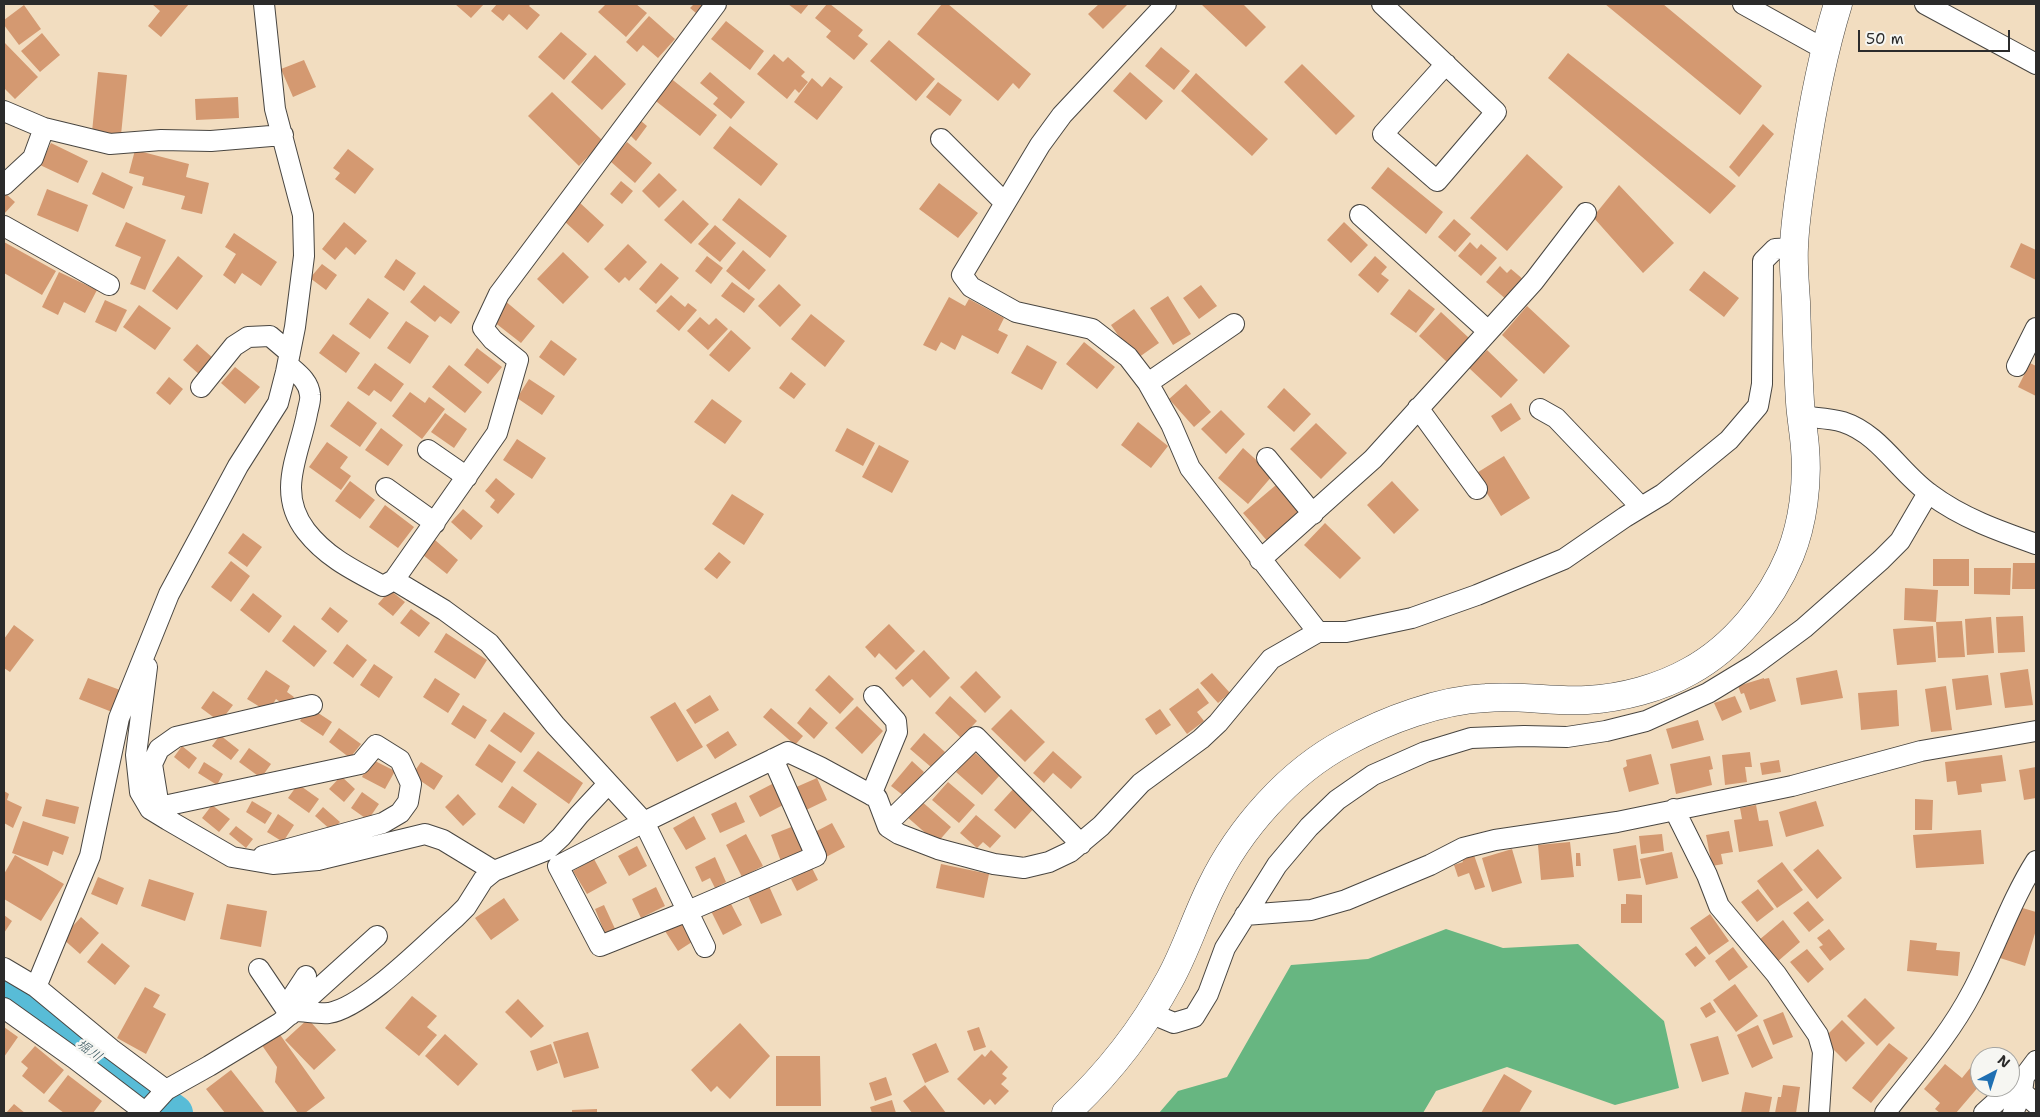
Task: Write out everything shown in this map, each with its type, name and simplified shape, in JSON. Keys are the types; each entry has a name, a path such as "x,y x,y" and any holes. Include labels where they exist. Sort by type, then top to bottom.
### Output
{"street":[{"path":"36,987 90,856 119,718 150,640 169,594 229,483 278,403 289,359 304,256 303,215 276,110 264,4"},
{"path":"201,387 234,346 248,337 270,336 304,378 310,394 305,421 290,476 293,505 305,530 335,560 384,586 394,580 497,433 518,360 493,340 483,328 498,294 716,4"},
{"path":"1166,4 1062,115 1040,145 962,274 971,287 1016,312 1092,329 1128,357 1148,383 1171,424 1190,468 1318,632"},
{"path":"1382,4 1446,64 1496,112 1437,181 1383,134 1446,64"},
{"path":"1743,4 1824,49"},
{"path":"1066,1113 1093,1087 1125,1050 1171,977 1211,887 1241,837 1290,782 1342,744 1408,714 1482,698 1586,700 1641,691 1691,671 1726,644 1761,605 1777,581 1791,553 1800,520 1806,483 1806,451 1801,416 1794,248 1806,147 1824,49 1838,4"},
{"path":"1924,4 2036,64"},
{"path":"4,111 44,128 110,144 161,140 211,141 282,135"},
{"path":"4,185 33,158 44,128"},
{"path":"941,140 1005,203"},
{"path":"1260,560 1373,460 1534,281 1586,213"},
{"path":"1360,215 1488,331"},
{"path":"4,226 109,285"},
{"path":"774,759 816,856 688,911 600,946 558,866 788,752 877,798 888,827 898,834 938,848 994,864 1024,868 1049,862 1081,844 1101,826 1141,783 1201,739 1218,724 1271,659 1318,632 1346,632 1412,618 1477,595 1564,559 1663,494 1729,440 1758,406 1762,384 1763,262 1775,249 1794,248"},
{"path":"1148,383 1234,324"},
{"path":"2017,366 2036,328"},
{"path":"1418,408 1477,489"},
{"path":"1540,409 1556,418 1641,507"},
{"path":"1801,416 1841,421 1863,430 1928,493 1963,515 1996,530 2036,544"},
{"path":"428,450 467,477"},
{"path":"1267,458 1313,514"},
{"path":"386,488 435,524"},
{"path":"1150,1013 1174,1023 1194,1017 1208,994 1226,948 1277,865 1309,827 1338,800 1372,775 1426,752 1472,738 1567,737 1646,722 1708,693 1754,665 1804,628 1900,541 1928,493"},
{"path":"394,580 444,610 489,643 554,725 644,822 706,947"},
{"path":"150,640 136,755 140,792 155,808 232,857 248,860 273,864 318,860 425,834 443,840 494,871"},
{"path":"871,795 897,732 896,721 874,696"},
{"path":"155,808 152,764 159,749 176,737 312,705"},
{"path":"1245,915 1311,910 1346,900 1430,865 1463,848 1495,840 1617,822 1792,786 1921,751 2036,731"},
{"path":"887,824 976,737 1081,844"},
{"path":"155,808 360,764 376,745 400,760 411,784 408,802 400,814 383,822 248,860"},
{"path":"290,1011 328,1013 352,1005 377,986 455,918 466,907 483,880 494,871 547,850 561,838 579,815 608,784"},
{"path":"1674,810 1707,875 1718,906 1776,974 1818,1035 1823,1052 1819,1113"},
{"path":"1885,1113 1931,1054 1972,992 2012,904 2036,861"},
{"path":"4,1008 74,1058 145,1113 166,1090 209,1066 290,1011 377,936"},
{"path":"4,968 36,987 111,1049 166,1090"},
{"path":"259,969 290,1011"},
{"path":"290,1011 306,976"},
{"path":"2013,1113 2028,1091 2036,1061"},
{"path":"1984,1113 2028,1091"}],"green space":[{"path":"1446,929 1503,948 1578,944 1664,1021 1679,1088 1615,1105 1507,1067 1436,1091 1423,1113 1159,1113 1178,1091 1227,1077 1291,965 1368,959"}],"building":[{"path":"152,4 189,4 161,37 148,26 160,11"},
{"path":"455,4 484,4 471,18"},
{"path":"497,4 531,4 529,6 540,15 527,30 509,14 503,21 491,11"},
{"path":"606,4 636,4 647,13 626,37 598,12"},
{"path":"694,4 704,4 696,13 690,8"},
{"path":"788,4 809,4 801,14"},
{"path":"827,4 830,4 863,30 858,36 868,44 854,60 826,37 831,31 815,18"},
{"path":"942,4 948,4 1031,74 1019,89 1013,83 998,101 917,34"},
{"path":"1099,4 1128,4 1103,29 1088,14"},
{"path":"1201,4 1243,4 1266,27 1246,47"},
{"path":"1605,4 1663,4 1762,86 1740,115"},
{"path":"24,5 41,29 19,45 4,25 4,20"},
{"path":"649,16 675,39 658,58 643,45 637,52 626,42"},
{"path":"726,21 764,51 750,70 711,39"},
{"path":"561,32 587,54 564,80 538,57"},
{"path":"42,33 60,55 40,72 21,51"},
{"path":"889,40 935,79 916,101 870,61"},
{"path":"4,42 38,77 15,99 4,88"},
{"path":"1161,47 1190,71 1174,90 1145,66"},
{"path":"1568,53 1736,186 1710,214 1548,78"},
{"path":"774,54 783,62 788,57 805,72 801,76 808,82 799,93 795,89 787,99 757,74"},
{"path":"595,55 626,84 602,110 571,82"},
{"path":"304,60 316,87 293,97 281,69"},
{"path":"1302,64 1355,116 1336,135 1284,82"},
{"path":"98,72 127,75 121,135 92,132"},
{"path":"710,72 745,102 731,119 713,104 718,98 700,83"},
{"path":"1130,72 1163,101 1146,120 1113,91"},
{"path":"1196,73 1268,139 1252,156 1181,91"},
{"path":"669,77 717,115 700,136 652,98"},
{"path":"830,77 843,87 817,120 794,102 812,78 822,87"},
{"path":"938,82 962,100 950,116 926,97"},
{"path":"552,92 603,141 579,166 528,116"},
{"path":"238,97 239,118 196,120 195,99"},
{"path":"641,121 647,126 636,141 630,135"},
{"path":"1763,124 1774,134 1739,177 1729,167"},
{"path":"730,126 778,164 761,186 713,148"},
{"path":"627,142 652,163 635,183 610,161"},
{"path":"51,143 88,161 78,183 40,165"},
{"path":"348,149 374,169 355,194 335,179 340,173 333,168"},
{"path":"135,150 189,164 186,177 209,183 202,214 181,209 185,196 142,185 144,177 129,173"},
{"path":"1527,154 1563,187 1507,251 1470,218"},
{"path":"1388,167 1443,212 1426,234 1371,188"},
{"path":"102,172 133,187 124,209 92,194"},
{"path":"659,173 677,190 659,208 642,191"},
{"path":"621,181 633,191 622,204 610,194"},
{"path":"939,183 978,213 958,238 919,209"},
{"path":"1619,185 1674,243 1643,273 1593,217"},
{"path":"47,189 88,205 78,232 37,215"},
{"path":"4,194 15,202 4,214"},
{"path":"739,198 787,236 770,258 722,220"},
{"path":"683,200 709,224 691,244 664,220"},
{"path":"579,202 604,225 588,243 563,220"},
{"path":"1454,219 1471,234 1455,252 1438,237"},
{"path":"126,222 166,240 145,290 130,284 141,257 115,246"},
{"path":"344,222 367,241 355,255 346,247 335,260 322,249"},
{"path":"1344,222 1368,245 1351,263 1327,240"},
{"path":"715,225 736,243 720,262 698,244"},
{"path":"234,233 277,262 261,286 242,273 235,284 223,275 236,254 225,247"},
{"path":"4,242 56,271 42,295 4,273"},
{"path":"1470,242 1477,249 1481,244 1497,258 1481,276 1458,256"},
{"path":"2021,243 2036,250 2036,280 2010,267"},
{"path":"628,244 647,262 629,281 625,277 619,283 604,269"},
{"path":"743,250 766,270 749,290 726,271"},
{"path":"563,252 589,277 563,304 537,279"},
{"path":"178,256 203,276 177,310 152,291"},
{"path":"707,256 723,268 711,284 695,271"},
{"path":"1375,256 1387,267 1381,274 1389,280 1378,293 1358,275"},
{"path":"396,259 416,273 404,291 384,277"},
{"path":"661,263 679,278 656,304 639,289"},
{"path":"322,264 337,275 326,290 310,278"},
{"path":"1500,266 1507,273 1511,269 1524,280 1507,300 1486,282"},
{"path":"1704,271 1739,298 1724,317 1689,290"},
{"path":"59,272 97,290 85,313 64,302 58,315 42,307"},
{"path":"732,282 755,299 744,313 721,296"},
{"path":"779,284 801,305 780,327 758,306"},
{"path":"424,285 460,312 451,324 440,316 435,322 410,302"},
{"path":"1201,285 1217,306 1199,319 1183,298"},
{"path":"1409,289 1435,309 1416,333 1390,314"},
{"path":"671,295 685,307 688,303 697,310 679,331 656,311"},
{"path":"1168,296 1191,334 1173,345 1150,308"},
{"path":"949,297 965,306 969,299 1004,318 998,330 1008,335 998,354 962,335 955,350 941,342 936,351 923,345"},
{"path":"368,298 389,313 370,339 349,324"},
{"path":"105,300 127,310 116,332 95,322"},
{"path":"504,300 535,326 521,343 489,318"},
{"path":"139,305 171,328 155,350 123,327"},
{"path":"1527,306 1570,346 1544,374 1502,335"},
{"path":"1134,309 1159,343 1135,360 1111,325"},
{"path":"1441,312 1469,338 1447,362 1419,336"},
{"path":"811,314 845,341 825,367 791,339"},
{"path":"700,317 709,325 716,318 728,329 708,350 687,331"},
{"path":"406,321 429,336 410,364 387,348"},
{"path":"731,330 751,348 729,372 709,355"},
{"path":"333,334 360,353 346,373 319,353"},
{"path":"551,340 577,359 564,376 539,357"},
{"path":"1084,342 1115,367 1097,389 1066,364"},
{"path":"197,344 214,359 200,375 183,360"},
{"path":"1027,345 1057,362 1042,390 1011,373"},
{"path":"477,348 502,367 488,384 464,365"},
{"path":"1487,350 1518,380 1501,398 1469,368"},
{"path":"375,363 404,384 391,402 374,390 369,396 357,388"},
{"path":"2030,363 2036,366 2036,396 2018,387"},
{"path":"449,365 482,392 465,413 432,387"},
{"path":"235,367 260,387 245,404 221,383"},
{"path":"791,372 806,384 794,399 779,388"},
{"path":"169,377 183,389 170,405 156,393"},
{"path":"529,379 555,396 542,415 517,398"},
{"path":"1186,384 1211,412 1194,427 1169,399"},
{"path":"1284,388 1311,414 1294,432 1267,407"},
{"path":"410,392 425,403 429,397 445,409 422,439 392,416"},
{"path":"712,399 742,421 725,444 694,422"},
{"path":"348,401 377,423 360,447 330,426"},
{"path":"1511,403 1521,419 1501,432 1491,416"},
{"path":"1221,410 1245,434 1226,454 1201,429"},
{"path":"445,413 467,429 454,448 431,432"},
{"path":"1138,422 1168,446 1151,468 1121,445"},
{"path":"1316,423 1347,453 1321,479 1290,449"},
{"path":"381,428 403,445 388,466 365,450"},
{"path":"847,428 875,443 863,466 835,451"},
{"path":"517,439 546,458 532,479 503,460"},
{"path":"327,442 348,457 340,468 351,476 341,490 309,467"},
{"path":"879,445 909,461 892,493 862,477"},
{"path":"1243,448 1273,475 1248,504 1218,478"},
{"path":"1504,456 1530,498 1501,516 1475,474"},
{"path":"496,478 515,494 498,514 490,507 495,500 485,491"},
{"path":"350,481 375,500 360,519 335,501"},
{"path":"1392,481 1419,510 1394,534 1367,505"},
{"path":"1276,485 1302,515 1269,543 1243,513"},
{"path":"732,494 764,514 744,545 712,524"},
{"path":"385,505 414,527 398,548 369,527"},
{"path":"463,509 483,526 471,540 451,522"},
{"path":"1325,523 1361,558 1340,579 1304,545"},
{"path":"243,533 262,547 247,567 228,553"},
{"path":"435,540 458,560 447,574 423,555"},
{"path":"719,552 731,562 717,579 704,569"},
{"path":"1933,559 1969,559 1969,586 1933,586"},
{"path":"231,561 250,576 231,602 211,587"},
{"path":"2013,563 2036,563 2036,589 2012,589"},
{"path":"1974,568 2011,568 2010,595 1974,594"},
{"path":"1905,588 1938,590 1936,622 1904,620"},
{"path":"390,590 405,602 393,616 378,604"},
{"path":"253,593 282,616 269,633 240,610"},
{"path":"330,607 348,621 338,633 321,619"},
{"path":"411,609 430,623 419,637 400,623"},
{"path":"2023,616 2025,652 1998,653 1996,617"},
{"path":"1991,617 1994,653 1967,655 1965,619"},
{"path":"1962,621 1965,657 1938,658 1936,622"},
{"path":"889,624 915,651 896,670 879,653 875,658 865,647"},
{"path":"14,625 34,640 10,672 4,668 4,639"},
{"path":"294,625 327,651 314,667 282,641"},
{"path":"1933,626 1936,662 1897,665 1893,629"},
{"path":"446,633 487,660 475,679 434,652"},
{"path":"347,644 367,660 353,678 333,663"},
{"path":"924,650 950,678 930,698 912,679 903,687 895,678"},
{"path":"374,664 393,677 379,698 360,685"},
{"path":"2028,669 2033,705 2005,708 2000,673"},
{"path":"266,670 290,686 287,692 294,697 287,707 276,699 268,712 247,699"},
{"path":"1837,670 1843,698 1801,705 1796,678"},
{"path":"976,671 1001,697 985,713 960,687"},
{"path":"1212,673 1230,693 1218,703 1200,683"},
{"path":"829,675 854,699 840,714 815,690"},
{"path":"1988,675 1992,705 1956,710 1952,679"},
{"path":"88,678 120,690 112,712 79,699"},
{"path":"435,678 460,694 448,713 423,697"},
{"path":"1769,678 1776,701 1750,710 1744,693 1741,694 1738,686"},
{"path":"1946,686 1952,730 1931,732 1925,689"},
{"path":"1198,688 1209,703 1197,712 1204,721 1187,734 1169,709"},
{"path":"1897,690 1899,726 1861,730 1858,693"},
{"path":"213,691 233,705 220,722 201,708"},
{"path":"710,695 719,710 695,724 686,710"},
{"path":"950,696 977,721 961,738 935,713"},
{"path":"1735,696 1742,712 1722,721 1714,703"},
{"path":"675,702 703,747 677,762 650,717"},
{"path":"463,705 487,720 475,739 451,724"},
{"path":"857,706 883,731 862,754 835,728"},
{"path":"309,707 332,722 323,736 300,721"},
{"path":"810,707 828,723 814,739 797,723"},
{"path":"771,708 803,736 795,745 763,717"},
{"path":"1011,709 1045,742 1025,762 991,729"},
{"path":"1160,709 1171,725 1156,735 1145,719"},
{"path":"504,712 535,733 521,753 490,731"},
{"path":"1698,720 1704,740 1672,749 1666,729"},
{"path":"339,728 361,744 350,758 329,742"},
{"path":"728,731 737,745 715,759 706,745"},
{"path":"924,733 945,752 931,767 910,749"},
{"path":"220,735 239,750 231,760 212,746"},
{"path":"489,744 516,762 502,783 475,765"},
{"path":"182,746 197,758 189,769 174,757"},
{"path":"249,748 271,764 261,778 239,762"},
{"path":"538,751 583,783 569,804 523,771"},
{"path":"1053,751 1082,777 1071,789 1053,773 1044,783 1033,773"},
{"path":"974,752 1000,775 982,795 956,772"},
{"path":"1750,752 1752,767 1745,767 1747,782 1725,785 1722,755"},
{"path":"1651,754 1659,784 1629,792 1623,768 1627,766 1626,760"},
{"path":"2002,755 2006,781 1981,784 1982,792 1958,795 1956,781 1947,782 1945,762"},
{"path":"1710,756 1713,769 1709,770 1712,785 1676,794 1670,764"},
{"path":"371,759 395,771 385,789 362,777"},
{"path":"1779,760 1781,772 1762,775 1760,763"},
{"path":"912,761 924,772 904,796 891,786"},
{"path":"204,762 223,774 217,785 198,773"},
{"path":"421,762 443,776 434,790 412,775"},
{"path":"2036,767 2036,798 2024,800 2019,770"},
{"path":"341,776 355,789 344,802 329,789"},
{"path":"817,778 827,800 804,811 794,788"},
{"path":"948,782 975,805 959,823 932,800"},
{"path":"774,783 785,804 760,817 749,796"},
{"path":"298,784 319,799 309,813 288,798"},
{"path":"512,786 537,804 524,824 498,807"},
{"path":"1015,787 1036,806 1015,829 994,810"},
{"path":"4,791 9,794 7,800 22,807 13,828 4,823"},
{"path":"362,792 379,804 368,820 351,808"},
{"path":"458,794 476,814 463,826 445,807"},
{"path":"46,799 79,807 75,824 42,816"},
{"path":"1915,799 1933,800 1932,830 1915,830"},
{"path":"920,800 951,827 937,843 906,816"},
{"path":"252,801 272,813 265,824 246,812"},
{"path":"1816,801 1824,826 1786,837 1779,812"},
{"path":"736,802 745,822 720,833 711,814"},
{"path":"212,805 230,819 219,832 202,818"},
{"path":"1756,805 1759,821 1768,820 1773,846 1739,852 1734,820 1742,819 1740,808"},
{"path":"323,807 340,822 332,831 315,816"},
{"path":"278,814 294,825 283,842 267,832"},
{"path":"976,815 1001,836 990,848 983,842 977,848 960,833"},
{"path":"694,816 706,839 686,850 673,828"},
{"path":"23,821 69,837 63,855 53,851 48,866 12,853"},
{"path":"832,823 845,847 826,857 813,833"},
{"path":"236,826 253,839 246,848 229,834"},
{"path":"794,826 805,854 782,864 771,835"},
{"path":"1981,830 1984,864 1916,868 1913,835"},
{"path":"1729,831 1733,852 1721,854 1723,864 1712,866 1706,835"},
{"path":"746,834 763,866 742,877 726,845"},
{"path":"1662,834 1664,851 1641,854 1639,836"},
{"path":"1570,842 1574,877 1541,880 1538,845"},
{"path":"1636,845 1641,878 1618,881 1613,849"},
{"path":"637,846 647,866 629,876 618,856"},
{"path":"1512,849 1522,883 1492,892 1482,858"},
{"path":"1818,849 1842,878 1817,899 1793,870"},
{"path":"1672,852 1678,878 1646,885 1640,859"},
{"path":"1576,853 1580,853 1581,866 1576,866"},
{"path":"15,855 64,884 41,921 4,899 4,874"},
{"path":"1474,855 1485,887 1475,890 1469,873 1458,877 1454,865 1463,862 1462,859"},
{"path":"715,857 726,882 715,888 710,878 702,882 695,867"},
{"path":"594,859 607,883 587,894 573,871"},
{"path":"1782,862 1803,890 1777,908 1757,881"},
{"path":"941,864 989,874 984,898 936,888"},
{"path":"812,868 818,880 797,891 791,879"},
{"path":"98,877 124,888 117,905 91,894"},
{"path":"149,879 194,893 185,921 141,906"},
{"path":"768,884 782,915 761,924 747,894"},
{"path":"656,887 665,906 641,918 632,899"},
{"path":"1758,889 1774,909 1757,922 1741,902"},
{"path":"1626,894 1642,895 1642,923 1621,923 1621,904 1626,904"},
{"path":"504,898 519,920 491,940 475,918"},
{"path":"729,900 742,925 723,935 710,909"},
{"path":"1808,901 1824,920 1809,932 1793,913"},
{"path":"227,904 267,911 261,947 220,939"},
{"path":"604,905 616,931 606,936 595,909"},
{"path":"2016,906 2036,912 2036,930 2025,966 2000,958"},
{"path":"1710,914 1729,941 1709,955 1690,928"},
{"path":"4,915 12,921 4,933"},
{"path":"81,917 99,933 80,954 62,938"},
{"path":"683,920 695,940 678,951 665,931"},
{"path":"1783,920 1800,942 1777,962 1759,940"},
{"path":"1829,929 1845,949 1830,961 1819,947 1823,945 1817,938"},
{"path":"1910,940 1937,943 1936,950 1960,952 1958,976 1907,971"},
{"path":"102,943 130,966 115,985 87,962"},
{"path":"1696,946 1706,958 1695,967 1685,954"},
{"path":"1733,947 1748,967 1729,981 1715,961"},
{"path":"1807,949 1824,969 1808,983 1790,962"},
{"path":"1735,984 1758,1016 1736,1032 1713,1000"},
{"path":"145,987 160,995 153,1007 166,1014 146,1054 117,1038"},
{"path":"412,996 437,1016 427,1027 437,1035 419,1056 385,1028"},
{"path":"1865,998 1895,1028 1877,1046 1847,1016"},
{"path":"518,999 544,1026 531,1038 505,1012"},
{"path":"1710,1002 1716,1012 1706,1018 1700,1008"},
{"path":"1783,1012 1793,1037 1773,1045 1763,1020"},
{"path":"308,1019 336,1050 314,1070 285,1040"},
{"path":"1842,1020 1865,1043 1846,1062 1823,1039"},
{"path":"740,1023 770,1056 730,1099 717,1086 711,1092 691,1070"},
{"path":"1758,1025 1773,1058 1752,1068 1737,1035"},
{"path":"4,1027 18,1037 4,1057"},
{"path":"979,1027 986,1047 974,1051 967,1031"},
{"path":"276,1029 325,1098 305,1113 298,1113 275,1082 277,1067 259,1041"},
{"path":"588,1032 599,1068 564,1078 553,1042"},
{"path":"445,1034 478,1064 458,1086 425,1056"},
{"path":"1718,1036 1729,1074 1702,1082 1690,1044"},
{"path":"936,1043 949,1072 925,1083 912,1054"},
{"path":"1889,1043 1908,1058 1871,1103 1852,1088"},
{"path":"551,1044 558,1063 537,1071 530,1051"},
{"path":"35,1046 64,1070 44,1094 22,1076 28,1068 21,1062"},
{"path":"991,1050 1008,1067 1002,1074 1007,1078 1001,1084 1009,1091 995,1105 990,1099 984,1105 957,1079 982,1054 985,1057"},
{"path":"776,1056 820,1056 821,1106 776,1106"},
{"path":"1945,1064 1962,1078 1970,1068 1970,1097 1956,1113 1940,1113 1935,1109 1940,1103 1924,1089"},
{"path":"231,1070 265,1113 225,1113 206,1089"},
{"path":"1504,1074 1532,1091 1519,1113 1481,1113"},
{"path":"68,1075 102,1101 93,1113 64,1113 48,1101"},
{"path":"886,1077 892,1095 875,1101 869,1083"},
{"path":"925,1085 946,1113 912,1113 903,1101"},
{"path":"1783,1085 1800,1087 1796,1113 1775,1113 1778,1097 1781,1097"},
{"path":"1745,1092 1772,1097 1769,1113 1741,1113"},
{"path":"892,1100 896,1113 872,1113 870,1107"},
{"path":"14,1104 25,1113 6,1113"},
{"path":"597,1109 597,1113 572,1113 572,1110"}],"waterway":[{"name":"堀川","path":"4,990 175,1113"}]}
